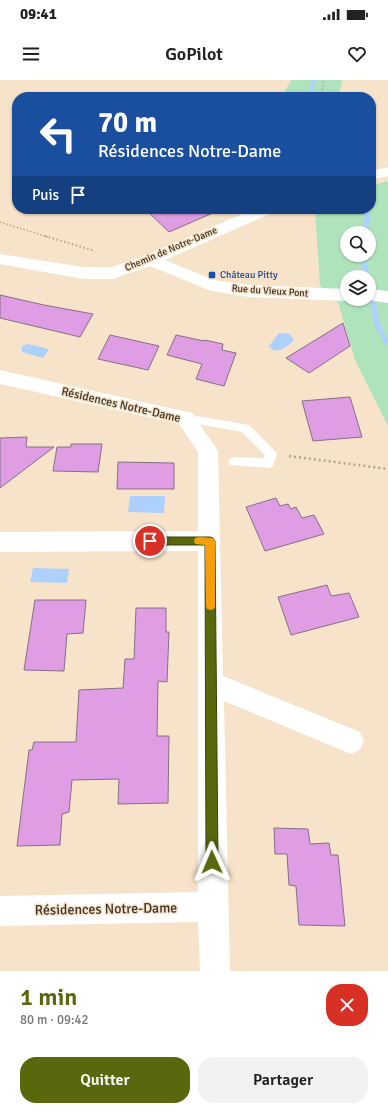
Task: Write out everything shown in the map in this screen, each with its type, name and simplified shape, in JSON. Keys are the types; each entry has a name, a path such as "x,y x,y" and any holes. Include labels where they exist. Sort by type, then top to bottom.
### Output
{"street":[{"name":"Chemin de Notre-Dame","path":"0,259 83,273 113,274 150,260 253,214"},
{"name":"Rue du Vieux Pont","path":"150,260 211,285 249,291 340,295"},
{"name":"Résidences Notre-Dame","path":"0,377 185,418 208,451 215,971"},
{"path":"0,542 210,541"},
{"path":"211,683 350,741"},
{"name":"Résidences Notre-Dame","path":"0,911 213,907"}],"lane":[{"path":"185,418 244,428 271,454 269,463 234,462"}],"path":[{"path":"322,92 324,80"},
{"path":"0,222 96,252"},
{"path":"271,454 388,469"}],"green space":[{"path":"292,80 342,80 340,92 285,92"},
{"path":"387,181 388,426 355,360 338,302 320,286 315,214 376,214 376,184"}],"water":[{"path":"279,333 289,334 293,338 293,341 281,350 274,350 269,346"},
{"path":"28,344 49,349 43,358 22,352 22,346"},
{"path":"130,496 165,496 164,513 128,512"},
{"path":"33,568 69,569 67,583 30,582"}],"building":[{"path":"150,214 210,214 169,232"},
{"path":"0,295 93,314 80,337 0,318"},
{"path":"343,323 350,346 309,373 286,358"},
{"path":"110,335 159,346 148,370 98,359"},
{"path":"176,335 223,344 222,350 236,353 224,386 196,379 202,364 167,355"},
{"path":"350,397 362,437 313,441 302,401"},
{"path":"27,437 26,447 54,447 0,488 0,438"},
{"path":"71,444 102,444 98,472 53,471 57,447 71,447"},
{"path":"118,462 174,463 174,489 117,489"},
{"path":"276,498 280,506 288,504 291,509 296,507 302,518 314,515 324,534 265,551 246,507"},
{"path":"327,585 331,596 349,593 359,617 291,635 278,597"},
{"path":"35,600 86,600 83,633 67,634 64,671 24,670"},
{"path":"136,608 166,608 166,632 169,632 167,682 158,681 157,736 169,736 168,803 118,804 119,779 72,780 69,812 62,814 60,845 17,846 29,750 32,750 34,742 76,742 79,690 123,688 125,659 134,659"},
{"path":"274,828 308,829 310,844 329,843 331,855 338,855 345,926 299,925 296,886 289,885 287,854 275,854"}],"waterway":[{"path":"310,92 314,80"},
{"path":"365,226 368,218 367,214"},
{"path":"364,262 365,270"},
{"path":"374,306 378,327 388,344"}],"slow traffic":[{"path":"199,541 210,541 211,606"}],"place":[{"name":"Château Pitty","path":"212,275"}],"route":[{"path":"150,541 210,541 212,862"}]}
